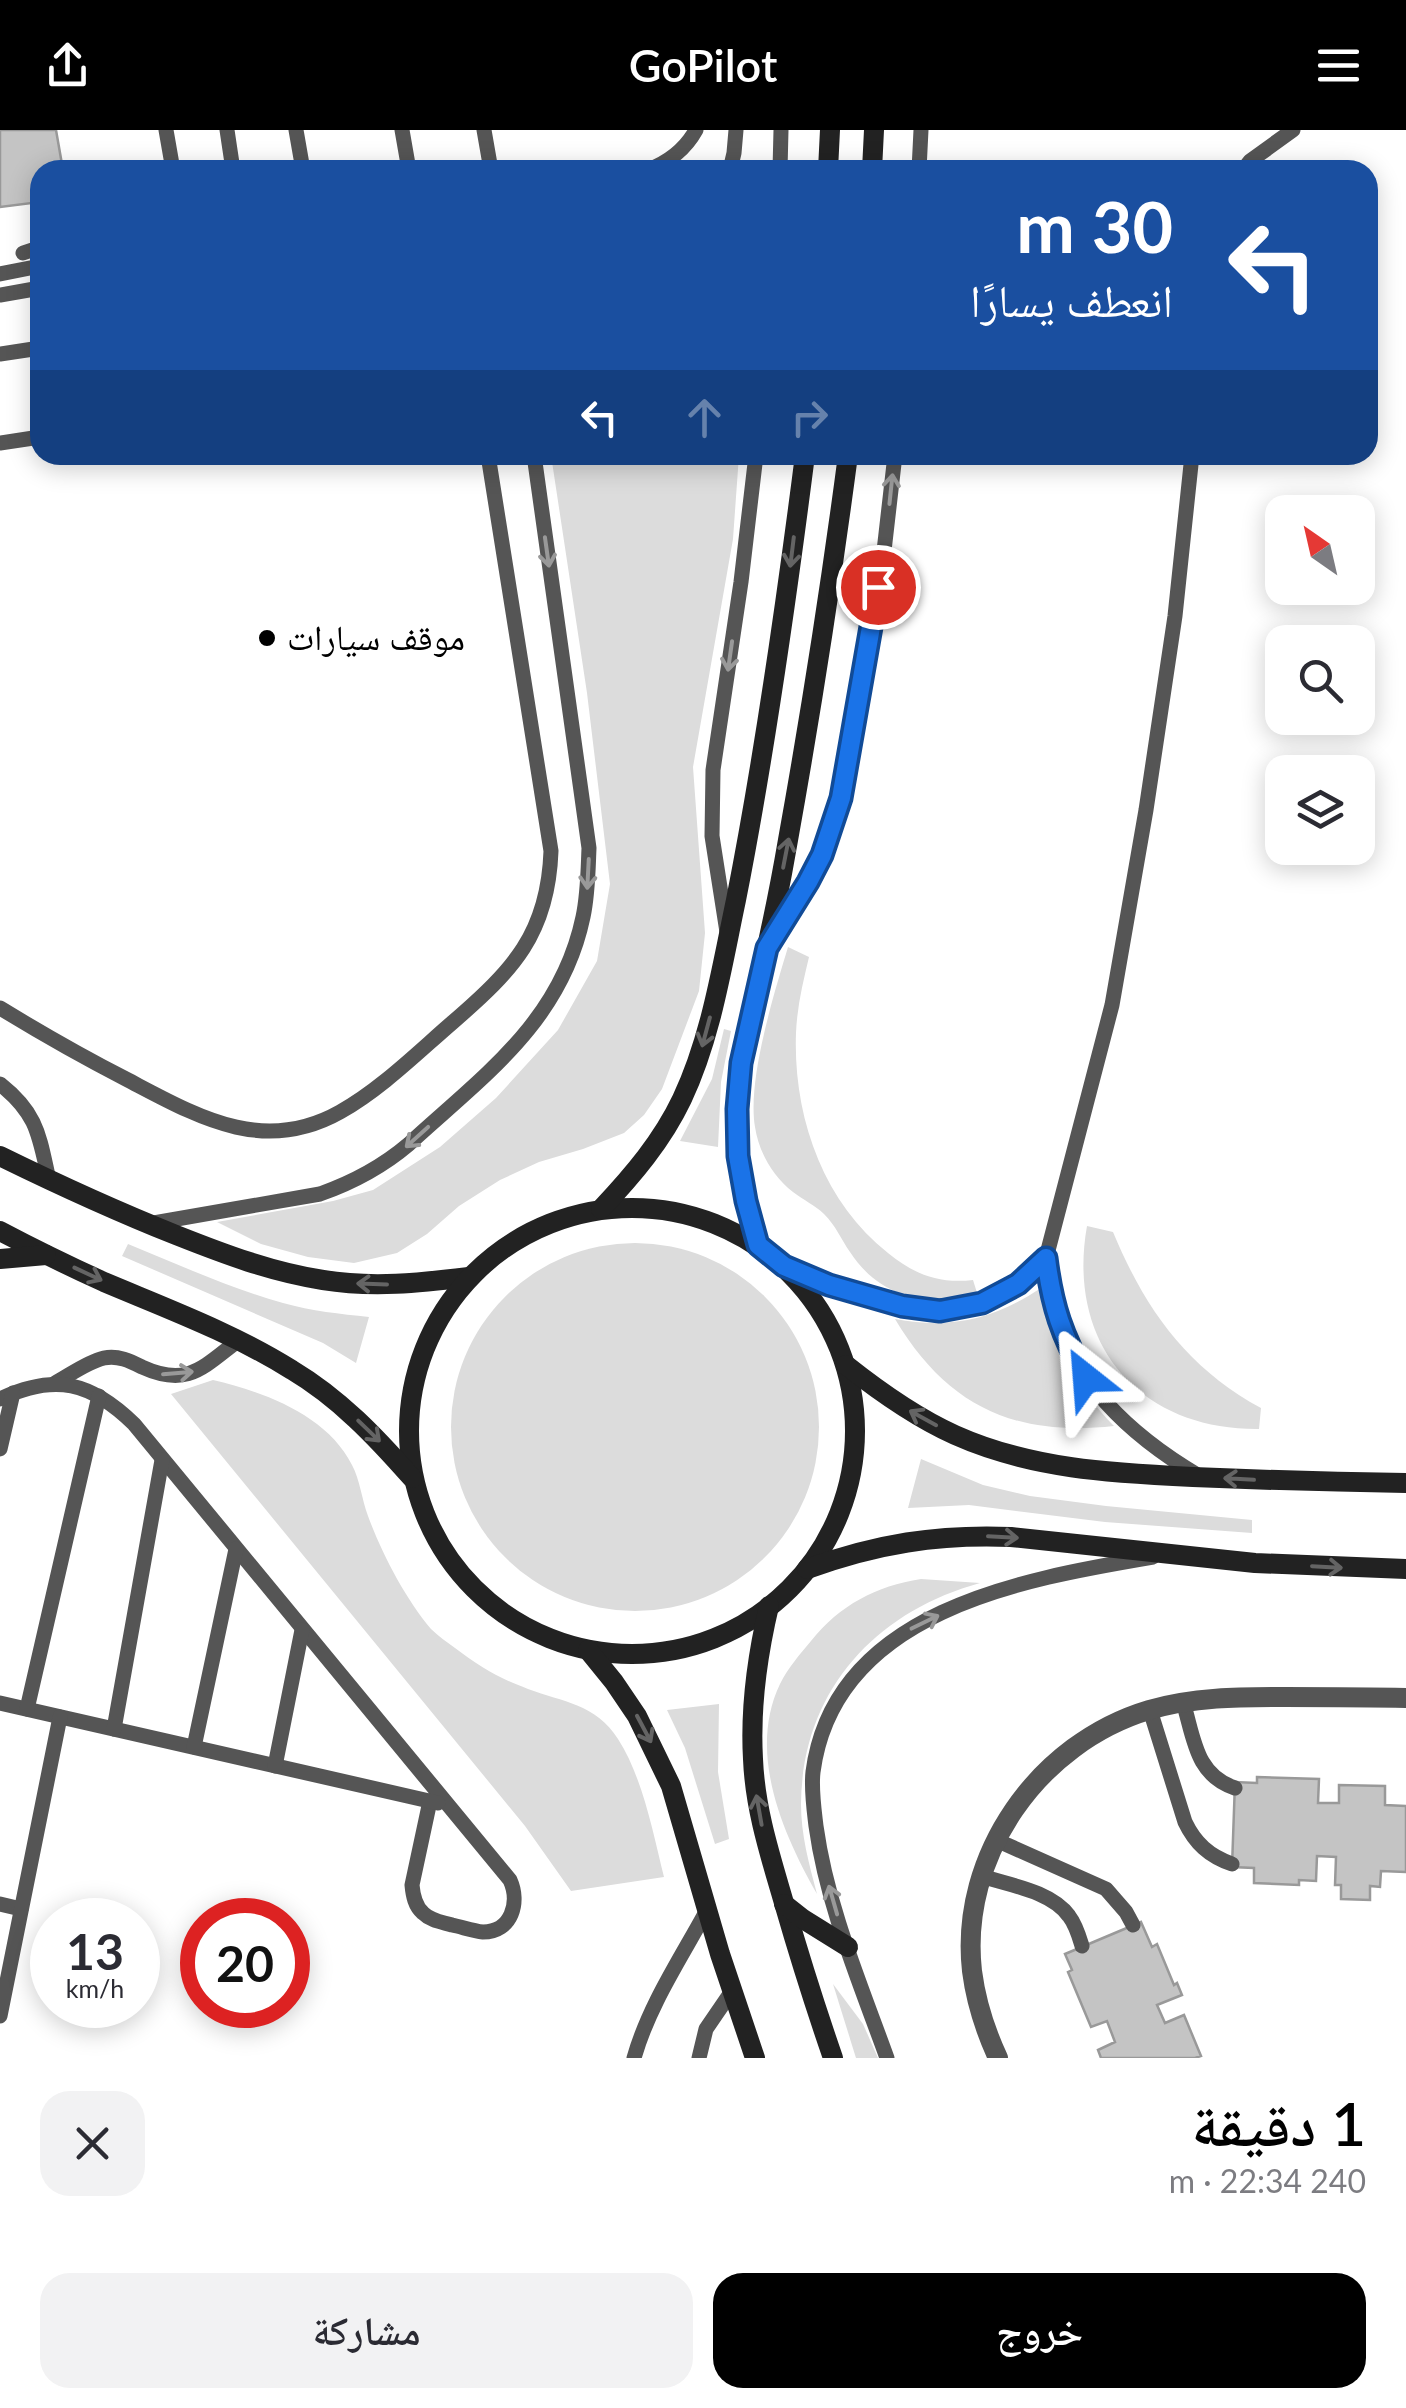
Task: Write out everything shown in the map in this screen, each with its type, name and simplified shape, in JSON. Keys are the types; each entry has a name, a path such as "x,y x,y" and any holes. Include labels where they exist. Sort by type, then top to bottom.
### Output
{"street":[{"path":"828,160 830,130"},
{"path":"872,160 874,130"},
{"path":"601,1209 661,1138 683,1098 704,1039 746,847 804,465"},
{"path":"758,1245 741,1171 737,1109 741,1063 808,734 847,465"},
{"path":"0,1156 148,1224 278,1272 373,1285 468,1277"},
{"path":"656,1208 710,1220 758,1245 807,1290 828,1320 852,1388 856,1440 848,1492 827,1541 796,1583 759,1615 710,1641 656,1654 588,1650 548,1639 500,1613 459,1575 429,1530 412,1478 408,1406 428,1337 468,1277 508,1244 552,1221 601,1209 656,1208"},
{"path":"0,1231 238,1340 295,1371 338,1402 412,1478"},
{"path":"0,1259 46,1255"},
{"path":"846,1365 880,1392 955,1435 996,1451 1070,1469 1406,1483"},
{"path":"805,1570 894,1543 940,1537 1011,1536 1258,1563 1406,1569"},
{"path":"769,1606 754,1683 757,1802 798,1956 833,2058"},
{"path":"588,1650 629,1704 671,1786 754,2058"},
{"path":"998,2058 986,2032 972,1968 972,1934 981,1876 1017,1804 1062,1756 1118,1721 1184,1702 1238,1698 1406,1698"},
{"path":"784,1904 848,1948"}],"lane":[{"path":"166,130 171,160"},
{"path":"227,130 232,160"},
{"path":"296,130 301,160"},
{"path":"402,130 407,160"},
{"path":"484,130 489,160"},
{"path":"668,160 696,130"},
{"path":"732,160 736,130"},
{"path":"780,160 782,130"},
{"path":"920,160 921,130"},
{"path":"1253,160 1293,130"},
{"path":"23,253 30,251"},
{"path":"0,274 30,268"},
{"path":"0,295 30,290"},
{"path":"0,354 30,350"},
{"path":"0,444 30,439"},
{"path":"0,1008 217,1124 262,1132 285,1130 339,1113 367,1093 481,998 516,960 529,941 546,898 550,851 490,465"},
{"path":"148,1224 320,1194 346,1185 391,1160 520,1042 560,984 584,916 588,848 535,465"},
{"path":"728,937 712,836 712,770 755,465"},
{"path":"767,948 822,855 841,798 884,551 894,465"},
{"path":"1191,465 1176,616 1112,1005 1046,1258 1058,1321 1086,1378 1146,1441 1200,1477"},
{"path":"0,1085 26,1108 34,1122 49,1180"},
{"path":"784,1266 865,1297 940,1311 982,1303 1002,1294 1046,1258"},
{"path":"55,1383 96,1361 113,1358 163,1376 188,1374 238,1340"},
{"path":"0,1449 6,1396 55,1383 80,1387 118,1408 302,1630 438,1803 510,1880 516,1901 500,1927 480,1932 436,1921 419,1910 412,1885 438,1803"},
{"path":"28,1709 100,1396"},
{"path":"114,1729 162,1460"},
{"path":"194,1747 236,1549"},
{"path":"887,2058 848,1948 819,1846 812,1774 831,1714 857,1674 889,1642 915,1626 1028,1581 1170,1554"},
{"path":"275,1766 302,1630"},
{"path":"1184,1702 1204,1767 1221,1783 1235,1788"},
{"path":"0,1703 438,1803"},
{"path":"1150,1710 1190,1834 1208,1853 1232,1864"},
{"path":"0,2016 60,1716"},
{"path":"996,1840 1106,1889 1133,1925"},
{"path":"981,1876 1049,1899 1070,1917 1082,1946"},
{"path":"0,1904 21,1910"},
{"path":"634,2058 654,2006 707,1910"},
{"path":"699,2058 706,2029 732,1991"}],"shaded area":[{"path":"553,465 738,465 733,539 693,767 705,933 699,991 662,1089 644,1115 624,1133 539,1162 500,1180 397,1253 354,1263 308,1257 261,1244 217,1222 373,1190 440,1147 496,1098 558,1030 597,961 610,884 587,693"},
{"path":"788,947 809,957 798,1014 796,1064 806,1125 829,1182 845,1208 888,1253 927,1276 973,1280 978,1296 941,1301 906,1296 890,1289 862,1268 828,1219 786,1186 768,1163 755,1127 755,1086 763,1037"},
{"path":"724,1029 731,1031 721,1082 718,1147 680,1141 712,1079"},
{"path":"1087,1226 1113,1232 1139,1286 1171,1334 1211,1374 1261,1408 1259,1429 1216,1425 1179,1414 1146,1396 1120,1372 1101,1342 1088,1308 1083,1269"},
{"path":"635,1243 671,1247 705,1257 737,1274 765,1297 788,1325 805,1357 815,1391 819,1427 815,1463 805,1497 788,1529 765,1557 737,1580 705,1597 671,1607 635,1611 599,1607 565,1597 533,1580 505,1557 482,1529 465,1497 455,1463 451,1427 455,1391 465,1357 482,1325 505,1297 533,1274 565,1257 599,1247"},
{"path":"128,1244 263,1297 305,1308 369,1317 356,1363 323,1343 122,1256"},
{"path":"1041,1288 1051,1327 1067,1363 1114,1426 1045,1426 986,1409 937,1374 895,1319 935,1323 971,1319 1006,1308"},
{"path":"213,1380 292,1408 327,1432 341,1447 355,1471 387,1560 412,1604 434,1632 490,1672 589,1711 609,1727 627,1754 641,1788 664,1877 571,1891 525,1826 171,1394"},
{"path":"921,1459 983,1485 1030,1496 1252,1520 1252,1533 1105,1522 969,1505 908,1508"},
{"path":"921,1579 980,1583 942,1596 877,1636 830,1692 805,1763 801,1804 817,1894 792,1846 773,1792 767,1737 771,1710 790,1667 834,1617 874,1592"},
{"path":"719,1704 718,1772 729,1839 715,1844 685,1748 667,1710"},
{"path":"833,1984 863,2024 878,2058 856,2058"}],"building":[{"path":"0,130 56,130 61,160 30,160 30,203 0,207"},
{"path":"1257,1777 1319,1779 1318,1803 1339,1803 1339,1785 1385,1786 1385,1805 1406,1806 1406,1872 1381,1871 1380,1887 1370,1886 1370,1900 1341,1899 1341,1885 1335,1885 1336,1857 1317,1856 1316,1881 1299,1880 1299,1885 1254,1883 1254,1868 1232,1867 1235,1782 1257,1783"},
{"path":"1141,1922 1152,1947 1157,1944 1182,1995 1157,2005 1165,2023 1184,2015 1201,2056 1101,2058 1098,2050 1115,2042 1107,2021 1091,2027 1068,1972 1072,1970 1065,1954"}],"place":[{"name":"موقف سيارات","path":"267,638"}],"route":[{"path":"878,587 841,798 822,855 767,948 741,1063 738,1156 746,1201 758,1245 784,1266 829,1285 902,1306 940,1311 982,1303 1018,1284 1046,1258 1058,1321 1086,1378"}]}
